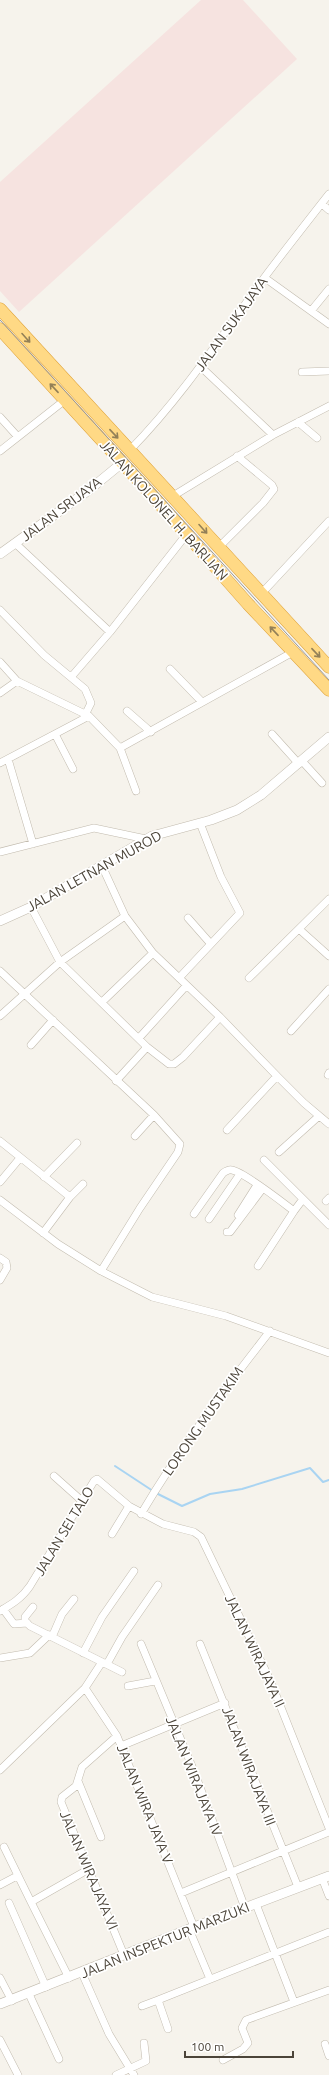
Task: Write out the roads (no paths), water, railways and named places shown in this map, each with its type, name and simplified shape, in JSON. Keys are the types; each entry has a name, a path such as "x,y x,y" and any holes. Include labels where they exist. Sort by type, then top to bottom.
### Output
{"highway":[{"name":"JALAN KOLONEL H. BARLIAN","path":"0,309 329,667"},
{"name":"JALAN KOLONEL H. BARLIAN","path":"0,329 186,535 329,690"}],"street":[{"name":"JALAN SUKAJAYA","path":"130,450 149,431 201,367 265,278 329,194"},
{"path":"322,204 329,210"},
{"path":"265,278 329,324"},
{"path":"311,310 329,289"},
{"path":"201,367 273,435"},
{"path":"302,372 329,371"},
{"path":"0,451 65,400"},
{"path":"173,496 273,435 329,406"},
{"path":"0,417 18,437"},
{"path":"298,422 317,438"},
{"path":"220,547 263,503 274,489 272,485 237,456"},
{"name":"JALAN SRIJAYA","path":"0,554 16,544 89,490 122,463"},
{"path":"261,594 329,521"},
{"path":"72,676 110,632 186,535"},
{"path":"16,544 110,632"},
{"path":"0,610 34,646 72,676 89,695 91,703 87,715 0,763"},
{"path":"120,748 293,652"},
{"path":"0,662 17,681 87,715 120,748 136,791"},
{"path":"170,669 202,702"},
{"path":"0,693 17,681"},
{"path":"127,711 151,732"},
{"path":"55,734 73,769"},
{"path":"272,734 322,783"},
{"name":"JALAN LETNAN MUROD","path":"0,921 31,906 146,839 161,832 228,814 249,803 329,737"},
{"path":"8,759 33,844"},
{"path":"179,978 240,912 221,877 200,822"},
{"path":"0,852 94,828 146,839"},
{"path":"102,866 125,916 153,953 220,1017 277,1076 329,1124"},
{"path":"249,978 329,899"},
{"path":"31,906 60,962 147,1047 169,1064 174,1064 183,1057 220,1017"},
{"path":"0,1016 60,962 125,916"},
{"path":"188,918 210,943"},
{"path":"299,929 329,956"},
{"path":"102,1002 153,953"},
{"path":"0,971 54,1020 74,1042 154,1116 178,1141 180,1148 100,1270"},
{"path":"139,1038 186,986"},
{"path":"291,1031 329,989"},
{"path":"31,1045 54,1020"},
{"path":"116,1081 147,1047"},
{"path":"227,1130 277,1076"},
{"path":"134,1136 154,1116"},
{"path":"279,1152 319,1116"},
{"path":"0,1141 70,1197"},
{"path":"44,1177 77,1143"},
{"path":"0,1182 20,1158"},
{"path":"264,1160 329,1225"},
{"path":"194,1214 225,1172 231,1170 260,1186 294,1211"},
{"path":"209,1219 240,1174"},
{"path":"43,1233 70,1197 83,1184"},
{"path":"260,1186 228,1233 227,1231 260,1186"},
{"path":"258,1266 303,1199"},
{"path":"0,1200 43,1233 100,1270 152,1297 226,1316 329,1353"},
{"path":"0,1258 6,1262 7,1268 0,1280"},
{"name":"LORONG MUSTAKIM","path":"141,1514 157,1487 219,1396 270,1331"},
{"path":"54,1476 82,1501"},
{"name":"JALAN SEI TALO","path":"1,1610 24,1595 94,1481 99,1480 129,1506 141,1514"},
{"path":"112,1534 129,1506"},
{"name":"JALAN WIRAJAYA II","path":"141,1514 163,1524 194,1532 201,1537 270,1680 329,1828"},
{"path":"83,1653 102,1617 134,1571"},
{"path":"0,1770 85,1688 158,1585"},
{"path":"0,1658 30,1653 51,1636 62,1614 74,1599"},
{"path":"27,1623 25,1617 33,1607"},
{"path":"1,1610 14,1624 27,1623 122,1672"},
{"name":"JALAN WIRAJAYA IV","path":"140,1644 175,1725 245,1908"},
{"name":"JALAN WIRAJAYA III","path":"200,1644 298,1887"},
{"path":"128,1686 155,1681"},
{"name":"JALAN WIRA JAYA V","path":"85,1688 122,1746 181,1893 210,1979"},
{"path":"122,1746 225,1704"},
{"name":"JALAN WIRAJAYA VI","path":"117,1736 82,1767 78,1781 74,1788 62,1797 61,1802 124,1955"},
{"path":"78,1781 102,1837"},
{"path":"181,1893 329,1832"},
{"path":"4,1847 69,1978"},
{"path":"31,1902 89,1869"},
{"path":"0,1885 18,1876"},
{"path":"326,1877 329,1896"},
{"name":"JALAN INSPEKTUR MARZUKI","path":"0,2004 12,2001 192,1928 326,1877"},
{"path":"9,1903 46,1987"},
{"path":"256,1904 294,2002"},
{"path":"142,2006 329,1932"},
{"path":"82,1973 109,2034 132,2072"},
{"path":"0,1978 12,2001"},
{"path":"223,2060 243,2049 248,2043 242,2028 246,2020 329,1990"},
{"path":"29,1994 59,2059"},
{"path":"158,2000 168,2029"},
{"path":"0,2040 18,2075"},
{"path":"116,2075 132,2072 146,2061 144,2043"},
{"path":"325,2044 329,2056"}],"waterway":[{"path":"115,1466 153,1491"},
{"path":"156,1493 182,1506 210,1494 242,1489 310,1468 323,1482 329,1480"}],"tram line":[{"path":"0,320 329,680"}]}
